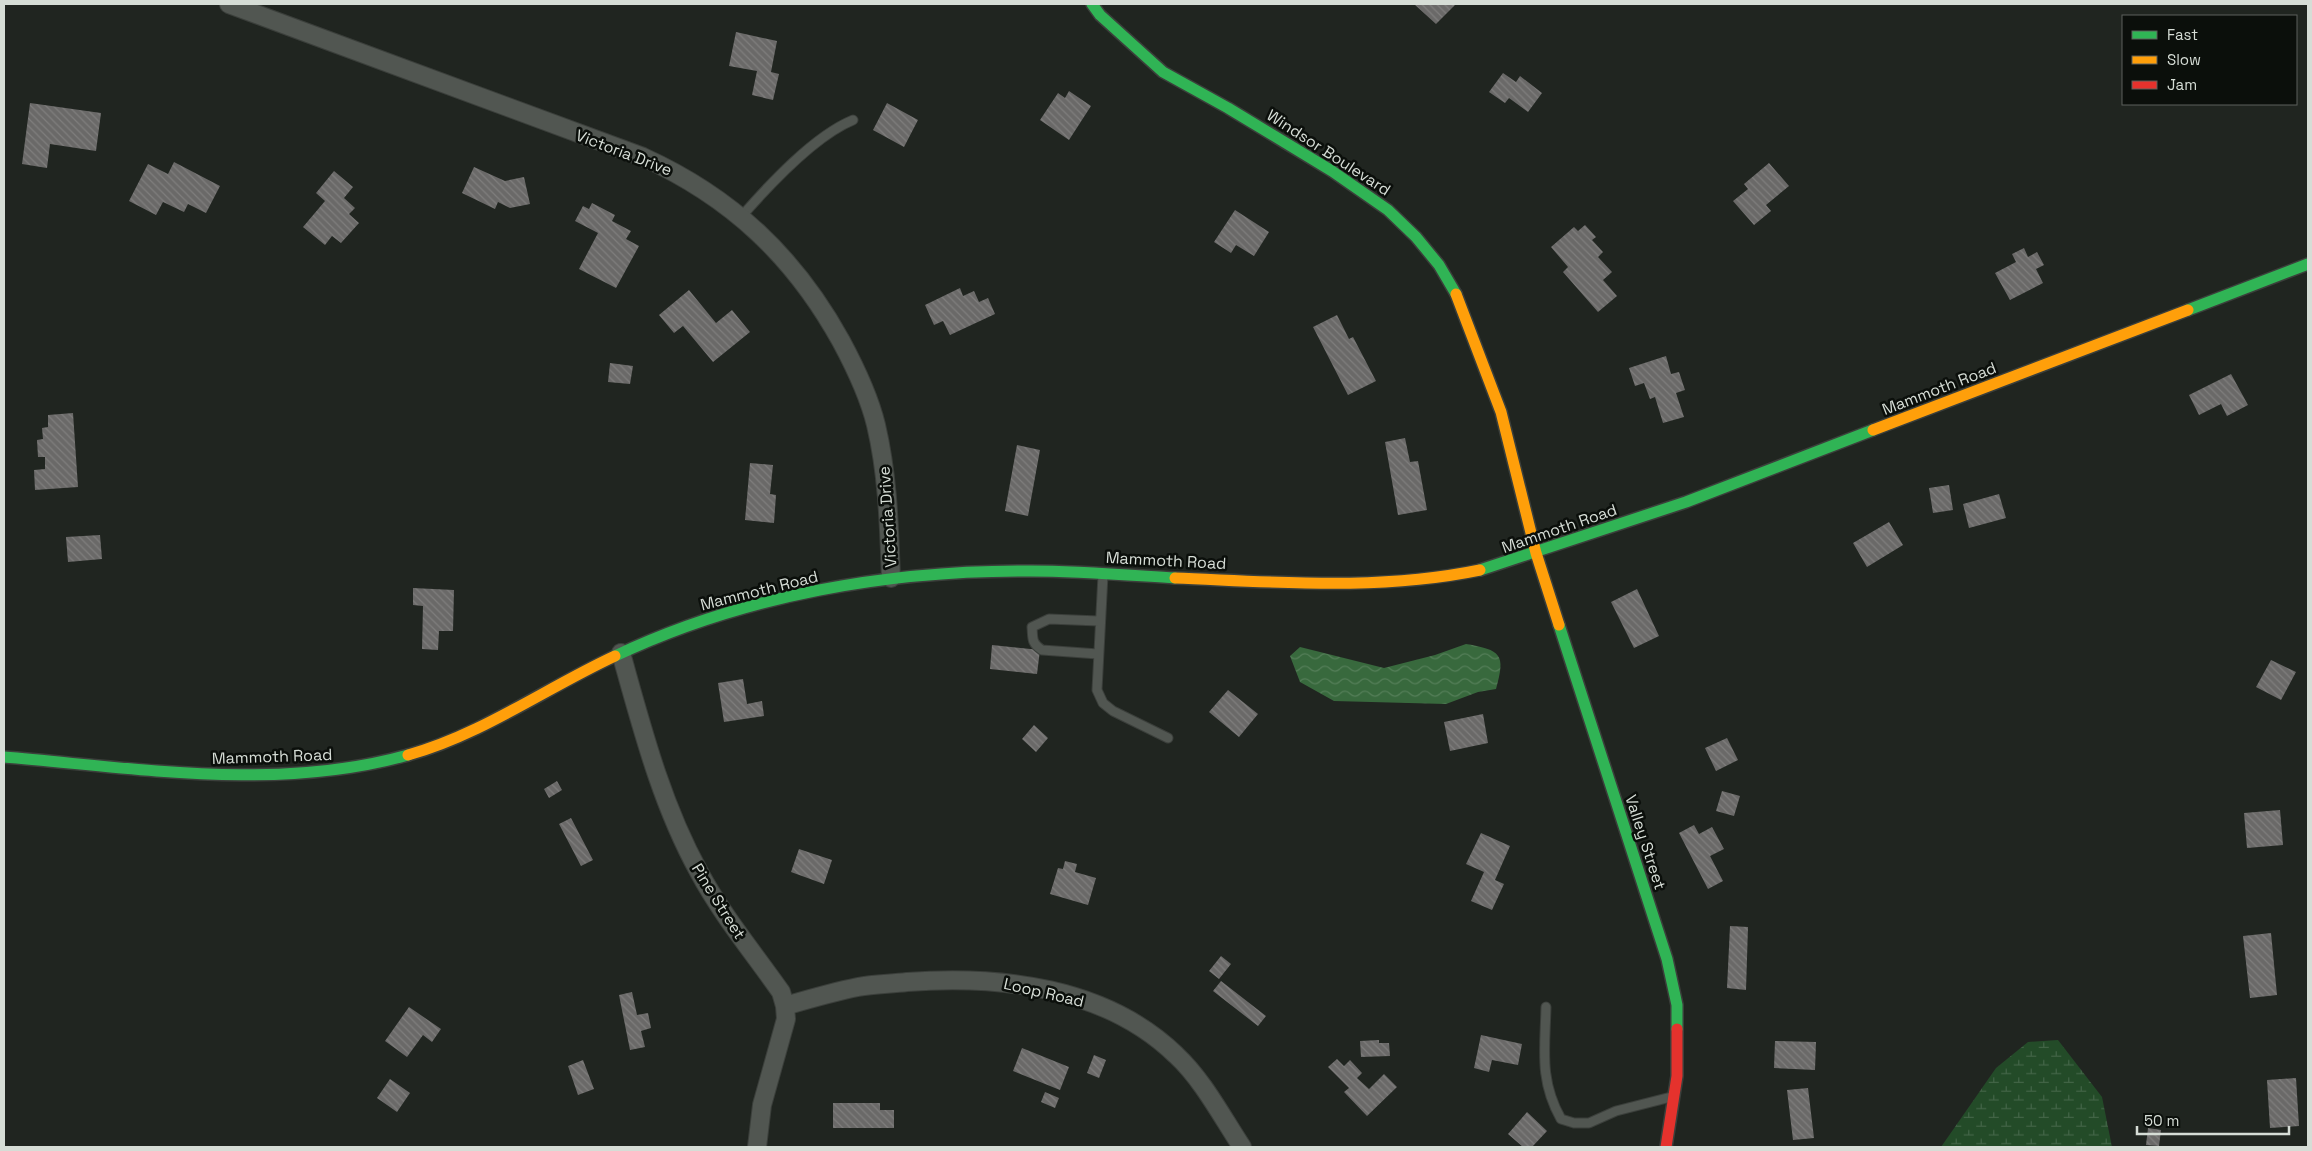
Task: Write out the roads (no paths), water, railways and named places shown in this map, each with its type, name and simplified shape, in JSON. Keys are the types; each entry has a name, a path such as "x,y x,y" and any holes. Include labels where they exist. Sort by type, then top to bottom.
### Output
{"main road":[{"name":"Windsor Boulevard","path":"1092,4 1100,15 1164,72 1324,166 1388,210 1416,237 1439,265 1460,300 1492,385 1501,412 1536,553"},
{"name":"Mammoth Road","path":"4,757 213,775 302,774 374,765 434,748 466,734 570,677 621,653 708,618 782,598 891,578 1021,571 1103,573 1318,584 1391,583 1440,578 1489,568 1686,502 2308,264"},
{"name":"Valley Street","path":"1536,553 1667,959 1677,1005 1677,1076 1666,1147"}],"street":[{"name":"Victoria Drive","path":"236,5 643,157 686,178 711,193 741,217 779,253 807,287 828,318 863,386 875,423 888,496 891,578"},
{"name":"Pine Street","path":"621,653 655,770 674,821 713,896 780,992 785,1006"},
{"name":"Loop Road","path":"785,1006 860,987 950,979 1036,987 1101,1006 1136,1023 1178,1056 1197,1080 1242,1147"},
{"path":"757,1147 762,1104 786,1019 785,1006"}],"lane":[{"path":"741,217 775,180 837,127 853,120"},
{"path":"1103,573 1099,621 1097,690 1103,703 1113,711 1168,738"},
{"path":"1098,654 1042,650 1032,640 1032,627 1049,619 1099,621"},
{"path":"1546,1006 1544,1073 1552,1103 1561,1119 1574,1123 1589,1123 1616,1111 1674,1097"}],"water":[{"path":"1466,644 1487,649 1498,656 1500,668 1496,689 1478,692 1446,704 1334,701 1300,682 1290,656 1300,647 1384,668 1435,655"}]}
